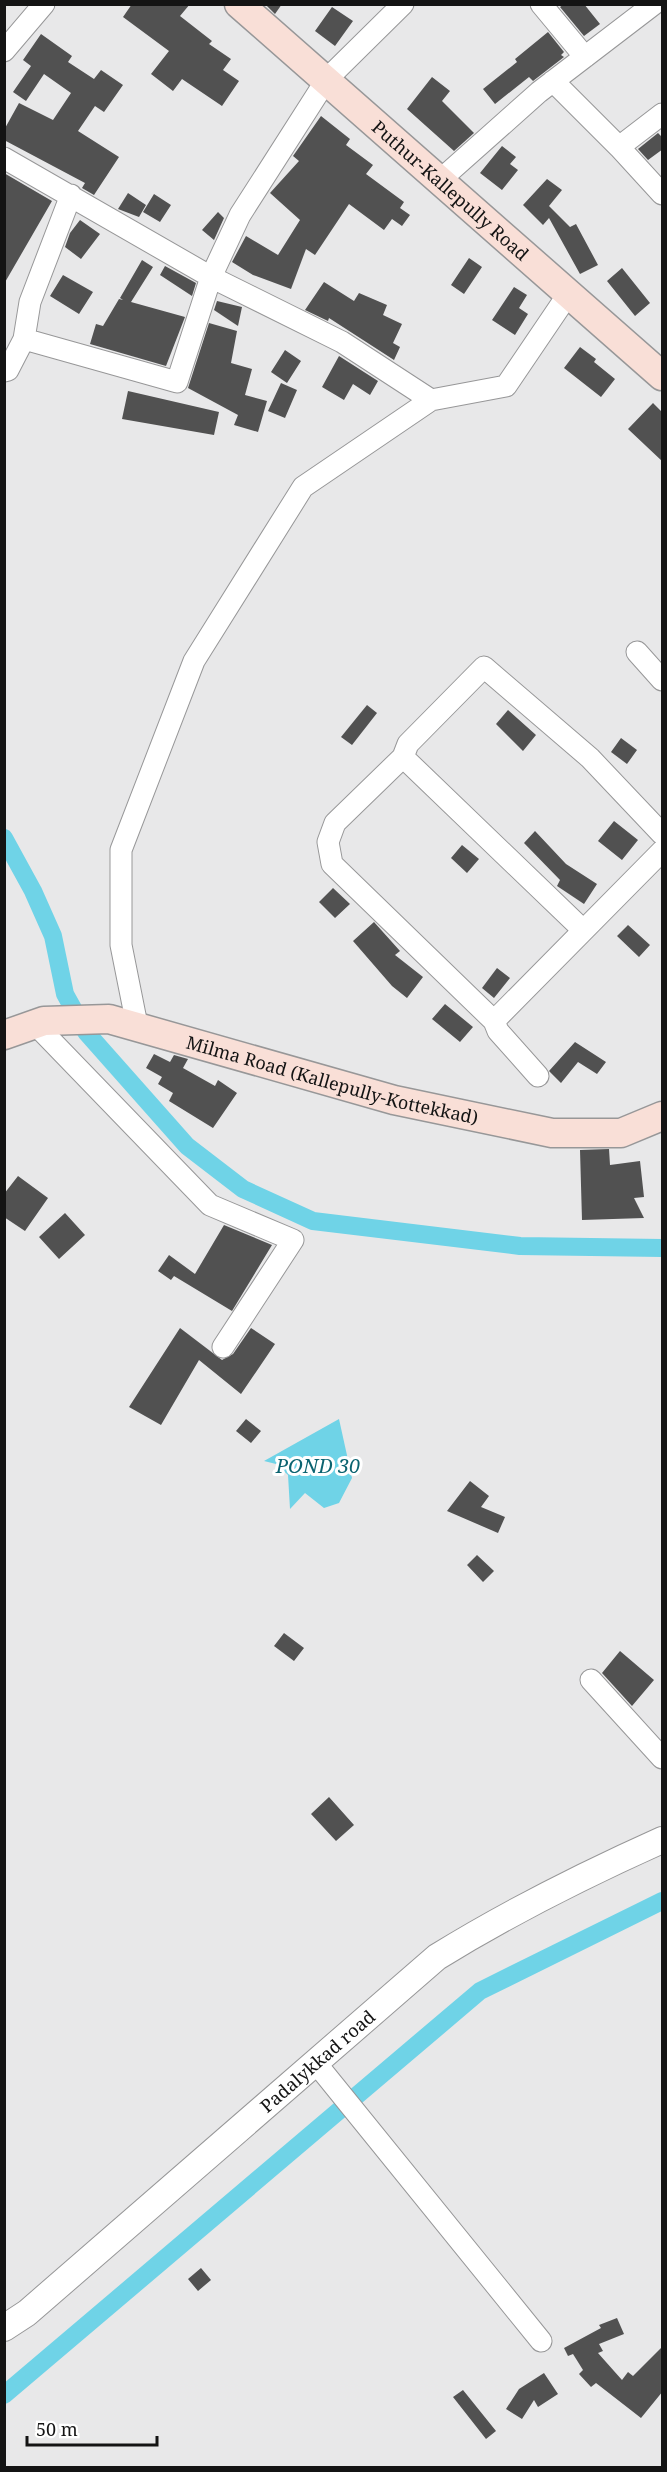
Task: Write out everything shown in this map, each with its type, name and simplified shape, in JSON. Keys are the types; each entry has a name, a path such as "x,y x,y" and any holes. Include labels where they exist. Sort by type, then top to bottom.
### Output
{"main road":[{"name":"Puthur-Kallepully Road","path":"239,4 663,376"},
{"name":"Milma Road (Kallepully-Kottekkad)","path":"4,1035 40,1023 109,1019 394,1100 552,1133 621,1133 663,1116"}],"street":[{"path":"7,42 44,4"},
{"path":"24,339 177,382 211,277 240,215 327,79 403,4"},
{"path":"541,4 585,57"},
{"path":"439,181 554,81 654,4"},
{"path":"554,81 663,194"},
{"path":"619,147 663,114"},
{"path":"4,158 211,277 342,342 431,400"},
{"path":"4,371 8,370 24,339 30,302 71,195"},
{"path":"138,1029 121,945 120,850 194,662 303,488 431,400 506,386 569,293"},
{"path":"637,652 663,680"},
{"path":"538,1076 498,1031 494,1021 332,864 328,842 335,823 403,758 408,744 484,667 591,758 663,834"},
{"path":"403,758 583,930"},
{"path":"494,1021 663,851"},
{"path":"40,1023 210,1204 293,1240 223,1347"},
{"path":"591,1680 663,1758"},
{"name":"Padalykkad road","path":"4,2328 27,2313 437,1957 501,1917 564,1885 663,1840"},
{"path":"315,2062 541,2341"}],"water":[{"name":"POND 30","path":"339,1419 352,1478 339,1503 324,1508 305,1493 290,1509 288,1475 276,1464 264,1461"}],"building":[{"path":"132,4 190,4 180,16 212,41 209,44 231,59 223,70 239,81 222,106 182,79 173,91 151,74 169,51 123,17"},
{"path":"265,4 282,4 275,14"},
{"path":"564,4 584,4 600,24 584,36 560,7"},
{"path":"332,7 353,21 335,46 315,31"},
{"path":"548,32 564,52 561,55 564,57 533,81 529,77 495,104 483,89 517,62 515,59"},
{"path":"41,34 72,56 68,62 94,79 101,70 123,85 104,112 95,106 78,131 119,157 94,195 82,188 85,183 4,140 4,130 19,103 53,120 71,93 44,74 26,101 13,92 31,66 23,60"},
{"path":"432,77 450,91 442,101 474,133 454,151 407,109"},
{"path":"321,116 350,139 346,145 373,165 366,174 404,202 400,208 410,215 402,226 392,219 384,230 349,204 315,255 306,249 291,289 253,275 232,262 246,236 278,255 300,220 270,193 299,161 293,156"},
{"path":"658,133 663,138 663,149 648,160 638,149"},
{"path":"502,146 516,157 510,164 518,170 502,190 480,173"},
{"path":"4,173 52,201 4,284"},
{"path":"547,179 562,190 549,206 570,227 576,224 598,265 580,274 549,218 543,225 523,205"},
{"path":"128,193 146,205 139,217 118,209"},
{"path":"154,194 171,205 160,222 143,212"},
{"path":"218,212 224,218 214,240 202,230"},
{"path":"80,220 100,234 81,259 65,247 70,233"},
{"path":"469,258 482,267 464,294 451,285"},
{"path":"142,260 153,267 131,302 185,317 166,366 90,344 96,324 103,326 119,299 123,300 120,298"},
{"path":"165,266 196,283 192,296 160,275"},
{"path":"622,268 650,303 635,316 607,281"},
{"path":"63,275 93,292 79,314 50,296"},
{"path":"324,282 354,301 359,293 387,305 383,315 402,324 393,343 400,347 394,360 329,318 328,321 305,310"},
{"path":"514,287 527,295 519,308 528,314 515,335 492,320"},
{"path":"217,301 242,307 238,326 214,310"},
{"path":"209,323 237,331 231,363 252,369 245,395 267,401 258,432 234,425 238,415 188,388"},
{"path":"580,347 596,359 594,362 615,379 601,397 564,368"},
{"path":"285,350 301,361 287,383 271,372"},
{"path":"339,356 378,381 370,395 353,384 344,400 322,387"},
{"path":"281,383 297,390 285,418 268,411"},
{"path":"128,391 219,412 214,435 122,419"},
{"path":"653,403 663,413 663,462 628,429"},
{"path":"367,705 377,713 352,745 341,737"},
{"path":"508,710 536,735 523,751 496,724"},
{"path":"621,738 637,750 627,764 611,752"},
{"path":"614,821 638,840 622,860 598,841"},
{"path":"535,831 566,864 597,884 584,904 557,886 560,880 524,843"},
{"path":"462,845 479,859 467,873 451,858"},
{"path":"333,888 350,904 335,918 319,902"},
{"path":"374,922 400,951 395,955 423,977 407,998 392,986 353,941"},
{"path":"628,925 650,945 639,957 617,936"},
{"path":"497,968 510,978 494,998 482,988"},
{"path":"445,1004 473,1027 460,1042 432,1019"},
{"path":"575,1042 606,1062 597,1074 578,1062 561,1083 549,1071"},
{"path":"154,1054 170,1062 174,1055 188,1059 183,1068 215,1086 218,1080 237,1093 213,1128 169,1101 173,1093 158,1084 162,1077 146,1068"},
{"path":"609,1149 610,1165 640,1161 644,1197 634,1198 644,1218 582,1220 580,1150"},
{"path":"18,1176 48,1198 25,1231 4,1217 4,1194"},
{"path":"65,1213 85,1235 59,1259 39,1237"},
{"path":"224,1225 272,1245 232,1311 174,1276 171,1280 158,1271 169,1255 195,1274"},
{"path":"180,1328 222,1360 233,1354 251,1328 275,1344 241,1394 199,1360 161,1425 129,1407"},
{"path":"246,1419 261,1431 251,1443 236,1431"},
{"path":"470,1481 489,1496 481,1507 505,1517 498,1533 447,1511"},
{"path":"477,1555 494,1571 483,1582 467,1565"},
{"path":"284,1633 304,1648 294,1661 274,1646"},
{"path":"620,1651 654,1680 632,1706 602,1673"},
{"path":"329,1797 354,1825 336,1841 311,1814"},
{"path":"201,2268 211,2280 198,2291 188,2279"},
{"path":"617,2318 624,2334 599,2344 603,2351 598,2353 622,2380 628,2372 633,2376 663,2346 663,2391 641,2418 596,2383 591,2387 579,2374 583,2370 573,2354 568,2356 564,2348 601,2328 599,2325"},
{"path":"544,2373 558,2394 538,2407 534,2400 522,2419 506,2409 519,2389"},
{"path":"463,2390 496,2431 486,2439 453,2397"}],"waterway":[{"path":"4,838 33,891 53,936 65,994 86,1032 187,1146 243,1189 313,1221 520,1246 662,1248"},
{"path":"4,2395 480,1991 662,1901"}]}
